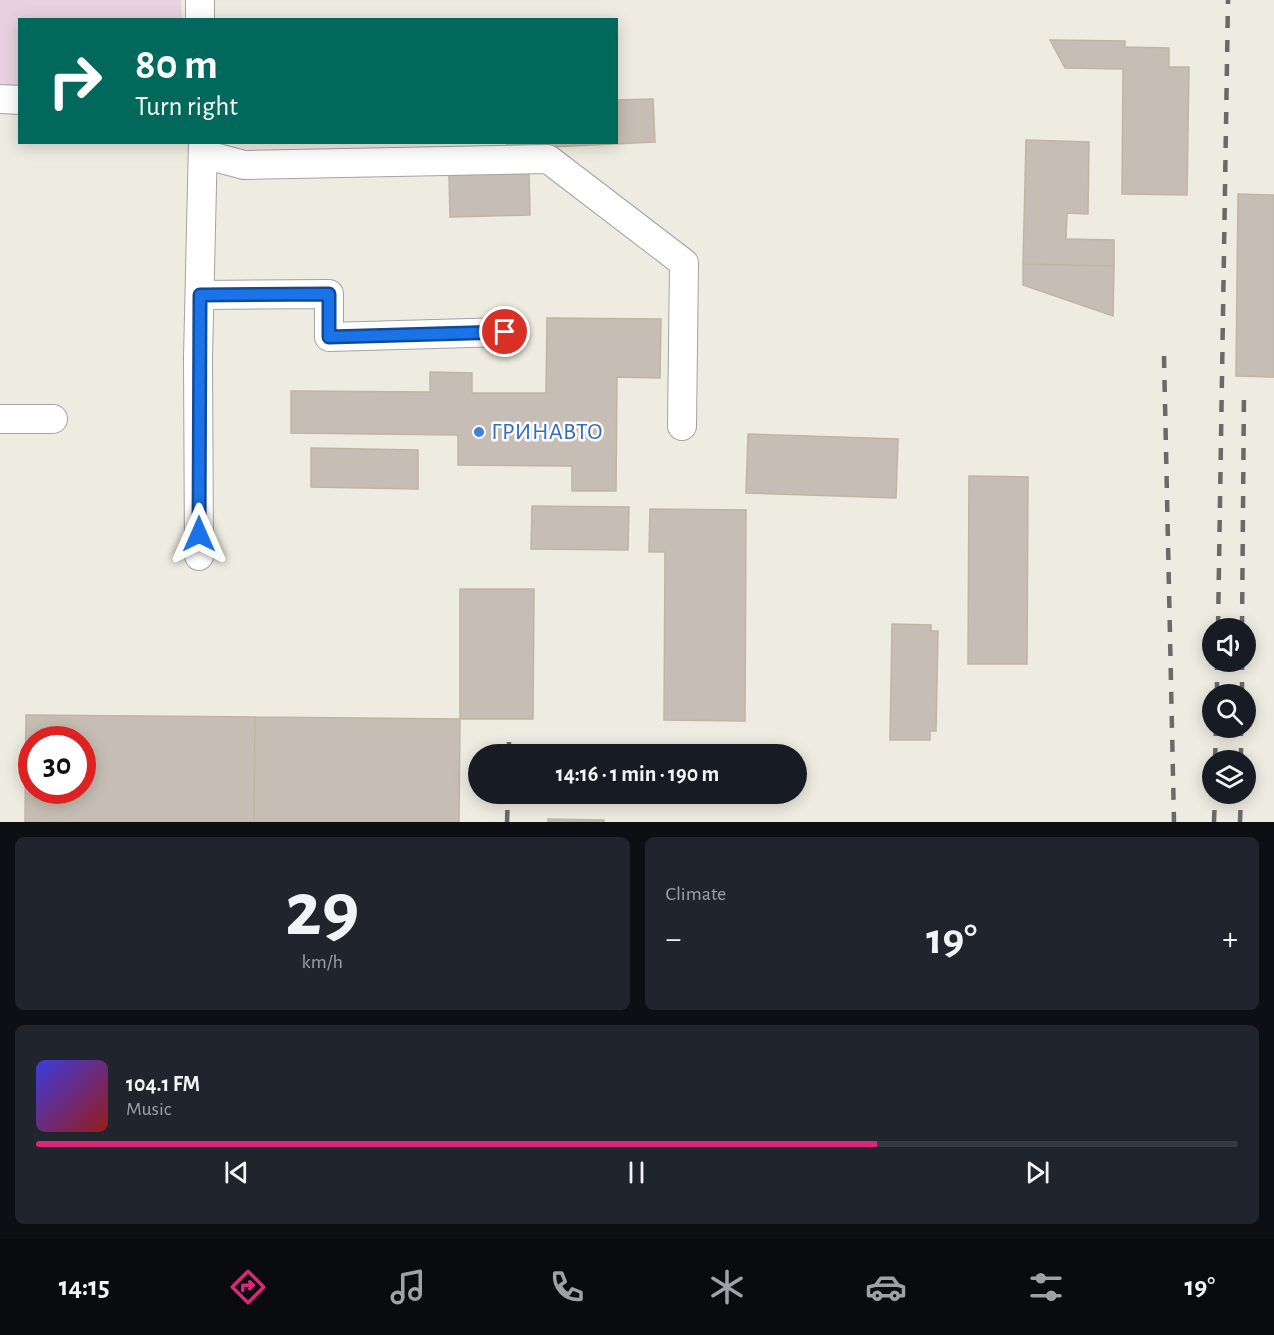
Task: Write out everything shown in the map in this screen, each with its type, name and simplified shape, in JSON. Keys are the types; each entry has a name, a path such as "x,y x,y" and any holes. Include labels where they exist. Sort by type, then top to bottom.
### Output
{"street":[{"path":"200,0 200,18"},
{"path":"0,99 18,100"},
{"path":"199,556 198,358 203,148 244,165 548,159 684,263 682,426"},
{"path":"200,295 329,294 329,337 505,332"},
{"path":"0,419 53,419"}],"shaded area":[{"path":"0,0 181,0 182,18 18,18 18,88 0,87"}],"building":[{"path":"1050,40 1125,41 1125,47 1169,48 1169,67 1189,67 1187,195 1122,194 1123,69 1065,68"},
{"path":"653,99 655,142 618,144 618,100"},
{"path":"1026,140 1089,142 1088,214 1067,213 1066,239 1114,240 1114,266 1023,264"},
{"path":"507,144 613,144 507,149"},
{"path":"529,173 530,215 450,217 449,175"},
{"path":"1238,194 1274,195 1274,377 1236,376"},
{"path":"1023,264 1114,266 1113,316 1023,285"},
{"path":"547,318 661,319 660,378 617,377 616,491 572,491 572,466 458,465 458,435 291,433 291,391 430,392 430,372 472,373 472,393 546,393"},
{"path":"748,434 898,439 896,498 746,493"},
{"path":"311,448 418,450 418,489 311,487"},
{"path":"969,476 1028,477 1027,664 968,664"},
{"path":"532,506 629,507 628,550 531,549"},
{"path":"650,509 746,510 745,721 664,720 665,552 649,552"},
{"path":"460,589 534,589 533,719 460,719"},
{"path":"892,624 931,625 931,631 938,631 936,731 930,731 930,740 890,740"},
{"path":"26,715 255,717 254,822 25,822 25,804 96,804 96,726 26,726"},
{"path":"255,717 460,719 459,822 254,822"},
{"path":"548,819 604,820 604,822 548,822"}],"railway":[{"path":"1218,618 1228,0"},
{"path":"1164,356 1174,822"},
{"path":"1242,618 1244,392"},
{"path":"1217,672 1217,684"},
{"path":"1242,672 1242,684"},
{"path":"1215,750 1216,738"},
{"path":"1241,738 1241,750"},
{"path":"507,822 508,804"},
{"path":"1214,822 1215,804"},
{"path":"1240,822 1241,804"}],"place":[{"name":"ГРИНАВТО","path":"479,432"}],"route":[{"path":"199,534 200,295 329,294 329,337 505,332"}]}
